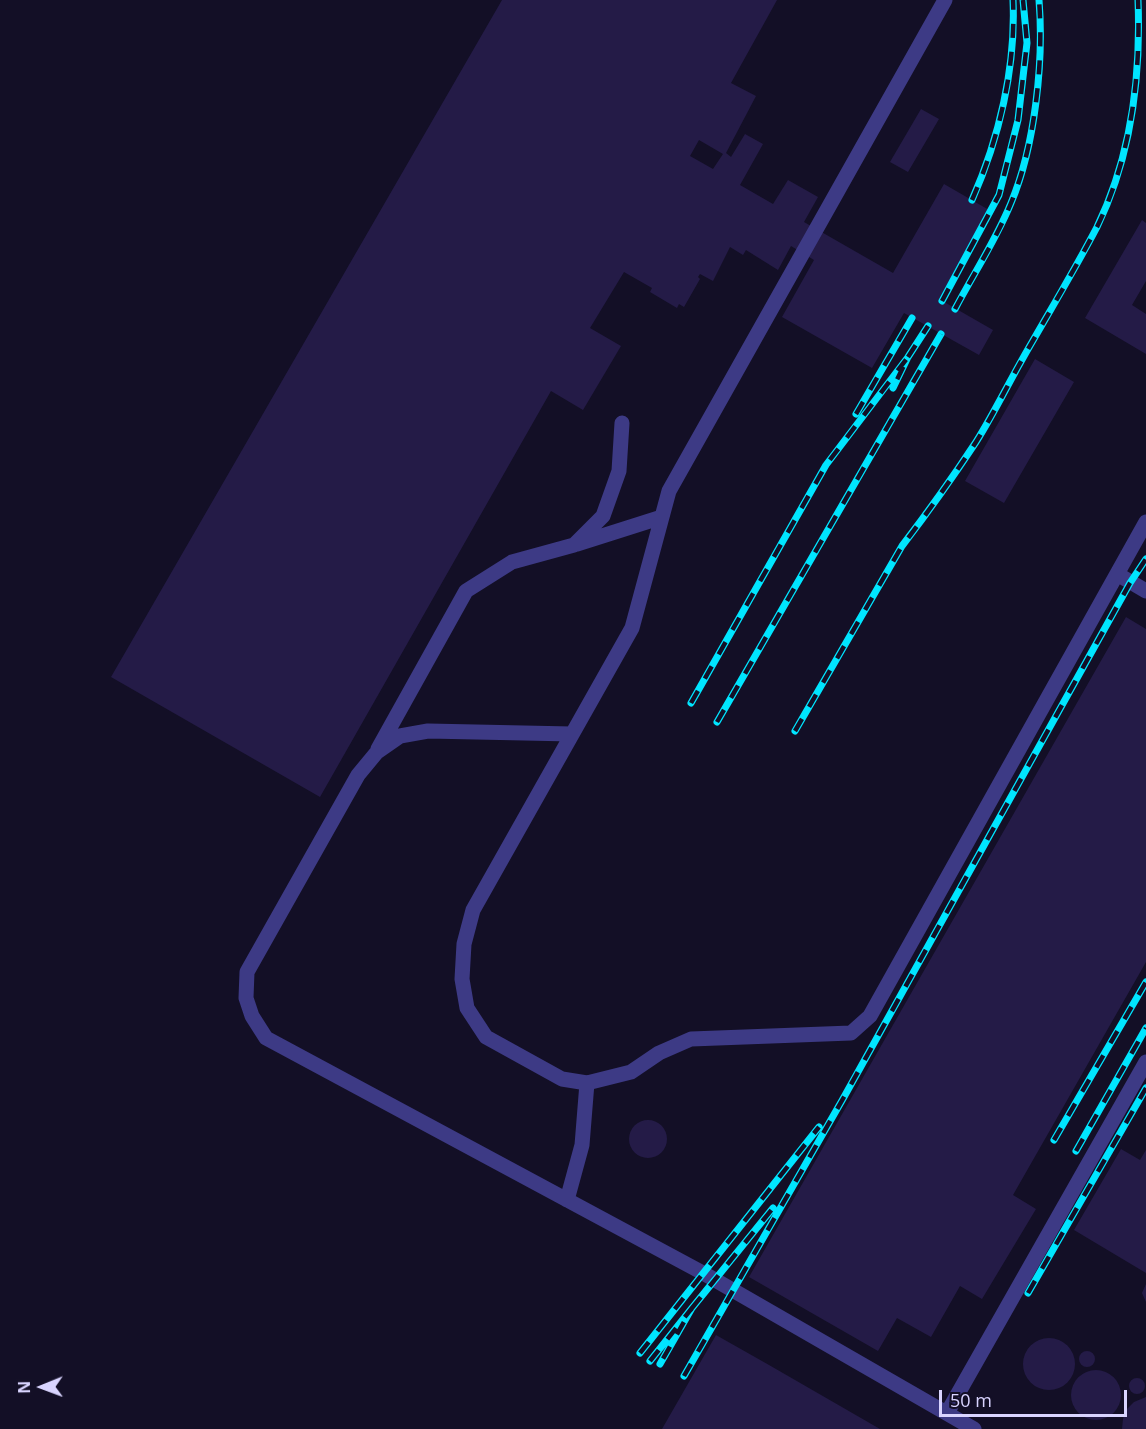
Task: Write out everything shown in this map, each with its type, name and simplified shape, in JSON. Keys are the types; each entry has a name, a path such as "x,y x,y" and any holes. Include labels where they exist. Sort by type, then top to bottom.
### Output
{"lane":[{"path":"945,0 669,491 632,628 473,910 464,944 462,979 467,1008 486,1037 562,1079 587,1083 631,1072 659,1053 691,1039 850,1033 870,1016 1146,522"},
{"path":"574,545 603,516 619,471 622,423"},
{"path":"662,517 512,562 466,591 377,752 358,775 247,972 246,998 252,1016 266,1038 703,1273 974,1429"},
{"path":"1117,574 1146,591"},
{"path":"377,752 400,736 428,731 572,734"},
{"path":"947,1413 1146,1062"},
{"path":"567,1200 582,1145 587,1083"}],"building":[{"path":"502,0 777,0 731,83 756,96 726,153 731,157 745,134 763,144 740,185 773,204 788,180 818,197 804,222 893,273 944,184 989,210 939,299 993,330 979,355 904,313 872,368 782,317 814,260 791,246 778,270 746,250 743,255 730,247 713,281 700,274 698,277 700,279 684,307 679,304 677,308 650,292 652,288 624,272 590,328 621,346 583,410 551,391 320,797 111,677","holes":["699,140 723,154 713,169 690,156"]},
{"path":"921,109 939,119 908,172 890,162"},
{"path":"1142,220 1146,223 1146,281 1132,305 1146,314 1146,354 1085,318"},
{"path":"1035,359 1074,382 1004,503 965,481"},
{"path":"1126,617 1146,629 1146,962 1013,1195 1036,1209 982,1299 960,1286 931,1337 897,1318 878,1351 749,1277"},
{"path":"648,1120 662,1125 667,1139 662,1153 648,1158 634,1153 629,1139 634,1125"},
{"path":"1121,1149 1140,1160 1146,1150 1146,1273 1074,1230"},
{"path":"1146,1284 1146,1302 1142,1293"},
{"path":"716,1335 769,1365 880,1429 662,1429"},
{"path":"1044,1338 1054,1338 1068,1345 1075,1364 1068,1383 1054,1390 1044,1390 1034,1386 1027,1379 1023,1369 1023,1359 1027,1349 1034,1342"},
{"path":"1084,1351 1090,1351 1095,1359 1093,1365 1084,1367 1079,1362 1079,1356"},
{"path":"1096,1370 1114,1377 1121,1395 1114,1413 1096,1420 1078,1413 1071,1395 1078,1377"},
{"path":"1137,1378 1143,1380 1145,1386 1143,1392 1137,1394 1131,1392 1129,1386 1131,1380"},
{"path":"1146,1397 1146,1429 1122,1429 1126,1410 1134,1402"}],"railway":[{"path":"972,200 982,177 1004,102 1012,51 1013,0"},
{"path":"942,301 999,195 1018,120 1027,43 1023,0"},
{"path":"955,309 1005,217 1026,156 1039,76 1039,0"},
{"path":"795,731 902,546 982,432 1097,227 1109,200 1126,144 1138,58 1138,0"},
{"path":"856,414 912,318"},
{"path":"908,357 928,326"},
{"path":"717,722 941,334"},
{"path":"691,703 826,465 908,357 893,388"},
{"path":"684,1376 844,1097 1130,583 1146,559"},
{"path":"1054,1140 1146,982"},
{"path":"1076,1151 1146,1028"},
{"path":"1028,1293 1146,1088"},
{"path":"640,1353 819,1127"},
{"path":"692,1308 773,1208"},
{"path":"650,1361 692,1308 660,1364"}]}
